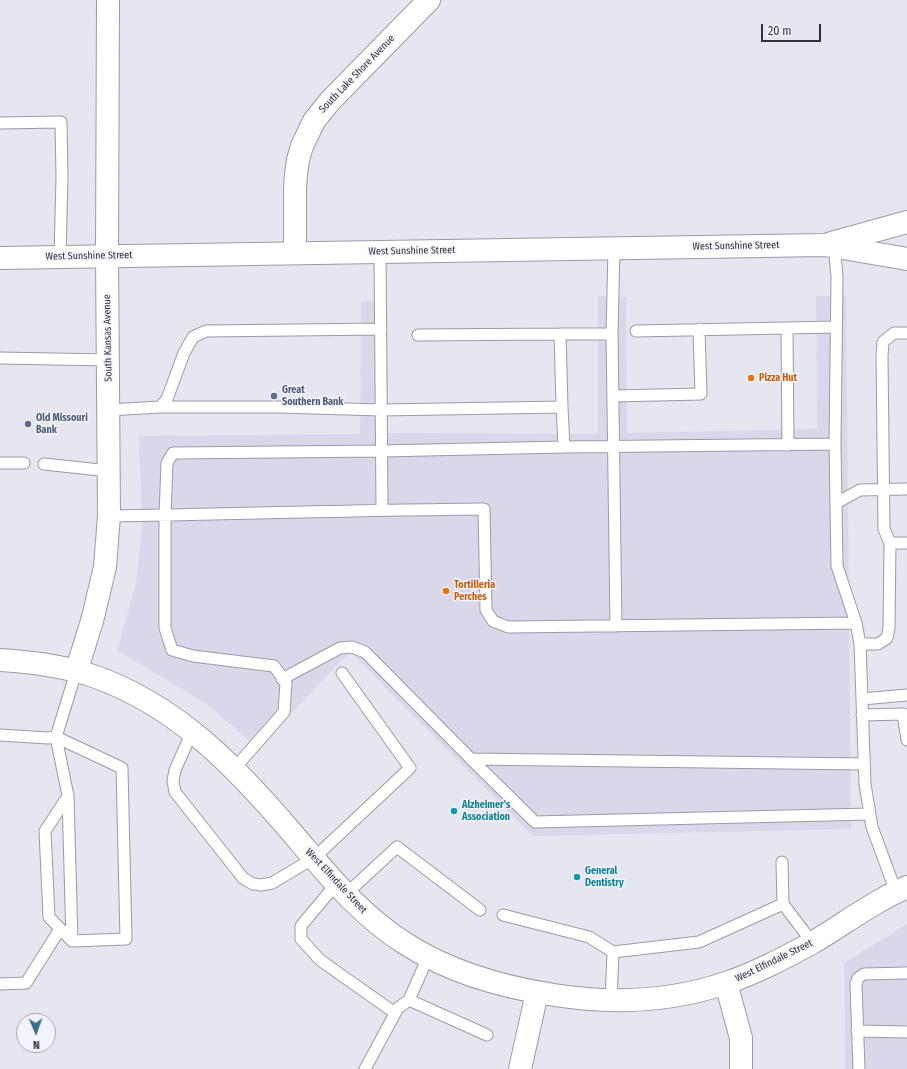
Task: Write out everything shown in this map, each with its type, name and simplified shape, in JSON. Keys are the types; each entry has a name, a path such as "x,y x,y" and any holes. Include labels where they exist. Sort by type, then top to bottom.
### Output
{"street":[{"name":"South Kansas Avenue","path":"76,672 92,620 105,567 109,516 107,256 108,0"},
{"name":"South Lake Shore Avenue","path":"295,253 295,189 298,160 302,146 314,122 330,101 429,0"},
{"name":"West Sunshine Street","path":"829,245 907,222"},
{"name":"West Sunshine Street","path":"0,258 829,245 907,259"},
{"name":"West Elfindale Street","path":"0,660 47,665 93,676 121,688 177,720 201,738 234,769 275,812 341,889 379,925 404,944 436,962 502,985 569,998 611,1001 663,998 697,992 757,971 812,942 884,898 902,890"},
{"path":"726,983 741,1038 741,1069"},
{"path":"520,1069 538,993"}],"lane":[{"path":"0,123 61,122 62,176 60,256"},
{"path":"829,245 837,276 835,444 837,566 856,623 860,644 865,784 869,814 872,827 902,890"},
{"path":"614,248 612,396 616,626"},
{"path":"380,252 382,510"},
{"path":"636,331 836,327"},
{"path":"787,328 788,445"},
{"path":"160,407 167,399 184,352 193,337 206,331 381,329"},
{"path":"612,396 701,394 699,330"},
{"path":"860,644 878,644 886,638 889,628 890,543 884,529 882,356 883,342 894,333 907,333"},
{"path":"560,334 564,447"},
{"path":"418,335 612,334"},
{"path":"0,358 108,360"},
{"path":"109,410 160,407 279,407 381,410 562,407"},
{"path":"234,769 284,712 286,683 274,666 193,656 172,650 165,628 165,515 167,463 173,453 835,444"},
{"path":"0,463 24,463"},
{"path":"44,464 109,471"},
{"path":"836,503 860,490 907,490"},
{"path":"109,516 484,509 486,610 492,621 508,627 856,623"},
{"path":"890,543 907,543"},
{"path":"282,679 340,648 352,647 365,652 535,822 869,814"},
{"path":"72,941 68,796 56,737 76,672"},
{"path":"192,732 175,770 173,781 175,792 243,878 252,884 261,885 272,883 314,858 410,768 342,673"},
{"path":"862,699 903,696 903,714 907,740"},
{"path":"862,715 903,714"},
{"path":"0,735 48,738 56,737 122,768 126,939 72,941 49,917 45,831 68,796"},
{"path":"471,759 864,764"},
{"path":"395,1013 320,960 301,939 301,926 341,889 397,847 480,910"},
{"path":"782,862 783,904 812,942"},
{"path":"503,915 589,937 613,952 699,942 783,904"},
{"path":"0,984 26,983 60,929"},
{"path":"611,1001 613,952"},
{"path":"365,1069 398,1008 409,1000 428,957"},
{"path":"859,1069 856,984 858,978 864,974 907,973"},
{"path":"409,1000 487,1035"},
{"path":"857,1031 907,1032"}],"shaded area":[{"path":"598,296 626,297 627,433 817,429 816,296 846,296 851,829 533,836 350,652 257,748 208,705 117,650 136,584 142,526 139,436 360,434 361,301 387,300 388,433 598,434"},
{"path":"907,924 907,1069 845,1069 844,963"}],"place":[{"name":"Pizza Hut","path":"751,378"},
{"name":"Great Southern Bank","path":"274,396"},
{"name":"Old Missouri Bank","path":"28,424"},
{"name":"Tortilleria Perches","path":"446,591"},
{"name":"Alzheimer's Association","path":"454,811"},
{"name":"General Dentistry","path":"577,877"}]}
